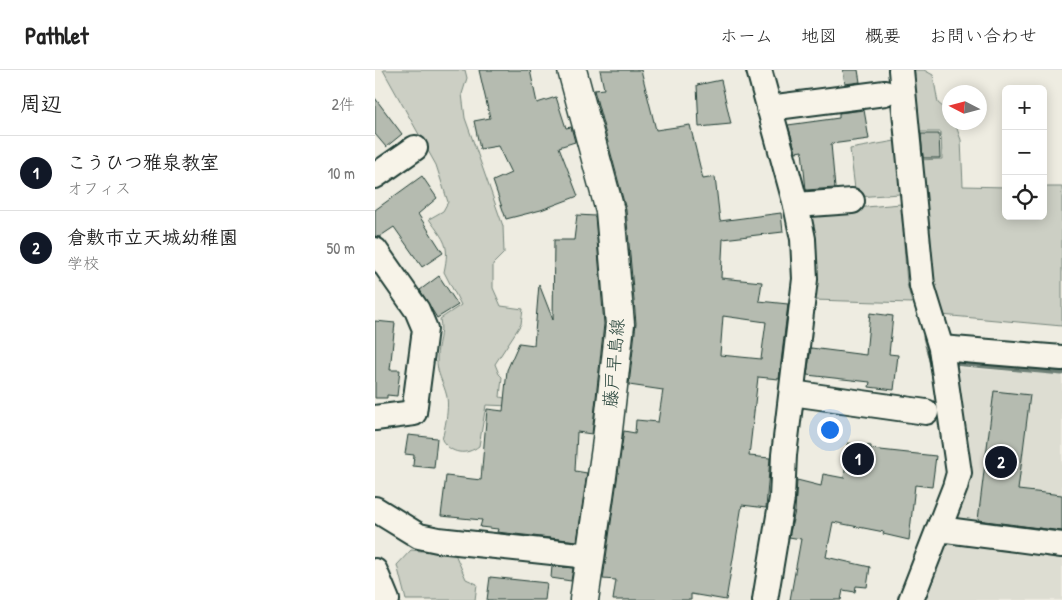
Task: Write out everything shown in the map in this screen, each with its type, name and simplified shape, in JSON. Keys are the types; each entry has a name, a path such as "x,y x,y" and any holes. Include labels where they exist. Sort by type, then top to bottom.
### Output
{"main road":[{"name":"藤戸早島線","path":"572,70 610,210 620,324 584,600"}],"street":[{"path":"759,70 796,205 803,239 805,279 793,393 784,455 782,498 765,600"},
{"path":"901,70 922,286 941,348 959,473 911,600"},
{"path":"769,108 885,94"},
{"path":"375,176 415,148"},
{"path":"796,205 852,201"},
{"path":"375,250 417,310 425,329 414,413 375,418"},
{"path":"941,348 1062,358"},
{"path":"793,393 926,412"},
{"path":"375,509 419,536 438,540 589,556"},
{"path":"939,529 1062,544"},
{"path":"375,571 387,600"}],"shaded area":[{"path":"383,70 465,70 467,78 462,94 465,118 503,226 504,253 493,264 493,288 501,306 523,309 521,324 495,364 502,377 500,397 514,400 512,406 486,405 479,446 469,451 454,451 442,440 447,397 437,363 441,329 440,319 461,305 444,272 446,263 445,244 429,219 443,211 448,202 436,165"},
{"path":"908,70 924,70 933,75 938,103 942,106 942,130 957,130 961,140 963,186 1002,187 1002,220 1047,220 1047,187 1062,187 1062,326 941,315 935,310 917,160 942,159 941,132 914,132"},
{"path":"895,141 900,194 856,197 850,149"},
{"path":"901,204 907,284 912,303 813,300 807,212"},
{"path":"951,367 1062,375 1062,495 1018,490 1030,396 994,391 978,522 1062,532 1062,600 921,600 964,489"},
{"path":"411,550 455,554 466,579 477,584 475,600 406,600 397,565"}],"building":[{"path":"479,70 530,70 537,103 556,97 566,128 571,127 575,142 559,147 578,196 541,210 506,219 493,181 511,173 498,146 480,149 474,121 490,118"},
{"path":"600,70 641,70 656,130 690,125 703,179 715,177 720,221 781,213 783,232 723,239 721,278 762,282 759,301 788,304 779,379 758,377 749,456 770,458 766,508 742,505 726,600 691,594 691,600 613,600 616,580 603,579 624,431 635,433 636,420 658,422 663,390 629,385 636,323 626,210 594,90 604,89","holes":["723,316 766,322 761,359 720,355"]},
{"path":"843,70 858,70 860,82 845,84"},
{"path":"721,80 731,124 699,127 697,85"},
{"path":"375,98 402,134 386,147 375,134"},
{"path":"864,110 869,139 831,144 835,188 806,190 802,151 796,152 788,125 839,118 839,113"},
{"path":"921,134 939,134 940,158 923,158"},
{"path":"422,176 437,198 418,214 443,253 422,267 394,227 379,237 375,236 375,210"},
{"path":"577,215 595,216 604,324 592,434 577,432 575,471 587,473 577,541 497,532 498,529 480,527 482,520 441,516 446,476 481,480 487,409 503,411 507,370 519,343 534,345 539,284 553,320 554,240 574,240"},
{"path":"439,276 458,305 437,318 420,290"},
{"path":"870,313 893,316 889,354 898,355 894,390 869,387 870,382 807,375 811,348 866,355"},
{"path":"375,321 395,323 390,370 400,370 397,396 387,395 387,398 375,398"},
{"path":"994,391 1030,395 1018,490 1062,495 1062,531 978,520"},
{"path":"408,435 437,438 434,468 413,466 414,455 405,454"},
{"path":"848,443 871,446 871,449 936,456 932,487 915,485 909,540 883,534 884,532 833,522 826,557 870,567 867,587 856,586 855,592 843,590 841,600 790,600 801,539 789,537 795,511 797,480 821,486 823,474 844,478"},
{"path":"552,566 573,568 571,581 551,578"},
{"path":"490,577 547,583 545,600 487,600"}],"waterway":[{"path":"926,337 932,360"},
{"path":"953,362 1062,372"}],"place":[{"name":"こうひつ雅泉教室","path":"858,459"},
{"name":"倉敷市立天城幼稚園","path":"1001,462"}]}
